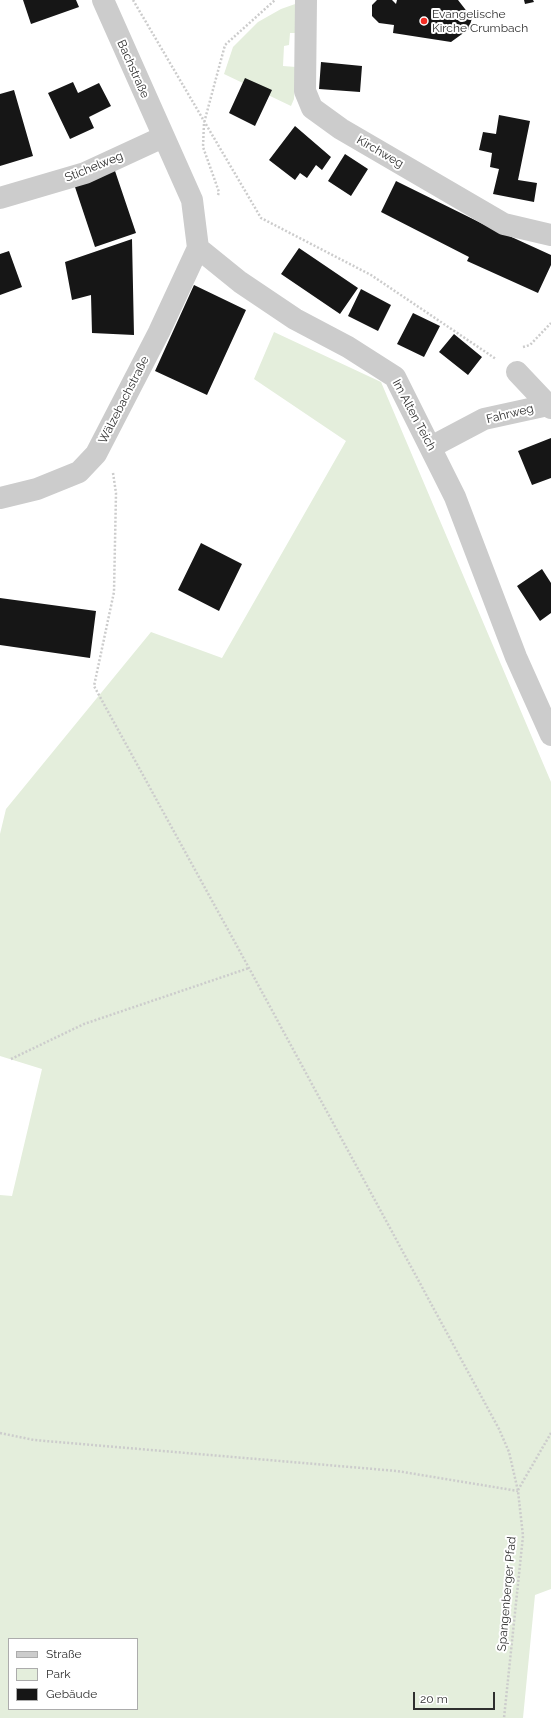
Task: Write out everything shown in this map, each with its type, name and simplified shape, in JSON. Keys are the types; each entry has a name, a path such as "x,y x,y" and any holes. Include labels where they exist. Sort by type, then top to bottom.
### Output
{"street":[{"name":"Bachstraße","path":"102,0 163,137"},
{"name":"Kirchweg","path":"306,0 305,91 312,108 340,129 504,224 551,235"},
{"name":"Stichelweg","path":"0,198 85,174 163,137"},
{"path":"163,137 192,200 198,248"},
{"name":"Wälzebachstraße","path":"0,498 37,489 79,472 96,454 159,332 198,248"},
{"name":"Im Alten Teich","path":"198,248 240,282 295,319 348,347 395,377 455,497 516,657 551,735"},
{"name":"Fahrweg","path":"517,372 549,406"},
{"name":"Fahrweg","path":"431,447 484,419 549,406"}],"path":[{"path":"133,0 261,218 371,275 517,372"},
{"path":"204,123 225,45 275,0"},
{"path":"517,348 530,345 551,323"},
{"path":"491,355 497,354"},
{"name":"Spangenberger Pfad","path":"107,434 116,493 114,592 94,686 499,1429 509,1452 518,1491 523,1536 504,1718"},
{"path":"12,1059 84,1024 249,968"},
{"path":"0,1433 34,1440 397,1471 518,1491 551,1433"}],"green space":[{"path":"298,3 298,33 290,33 289,45 284,46 283,66 296,67 294,99 291,106 224,74 233,47 258,22 281,9"},
{"path":"274,332 381,382 551,782 551,1589 535,1595 523,1718 0,1718 0,1195 12,1196 42,1069 0,1056 0,834 6,809 151,632 222,658 346,441 254,379"}],"building":[{"path":"23,0 76,0 79,7 31,24"},
{"name":"Evangelische Kirche Crumbach","path":"377,0 392,0 396,4 397,0 458,0 472,18 469,29 451,42 393,33 394,25 379,23 372,16 372,5"},
{"path":"524,0 533,0 534,2 525,4"},
{"path":"321,62 362,66 360,92 319,89"},
{"path":"245,78 272,90 255,126 229,113"},
{"path":"73,82 78,93 99,83 111,106 89,117 94,128 70,139 48,93"},
{"path":"14,90 33,156 0,166 0,94"},
{"path":"499,115 530,121 518,180 537,183 534,202 493,194 499,169 490,167 492,153 479,150 483,132 496,134"},
{"path":"295,126 331,157 322,170 316,165 307,178 300,173 295,180 269,160"},
{"path":"345,154 368,169 351,196 328,181"},
{"path":"113,165 136,233 95,247 72,178"},
{"path":"396,181 483,224 551,255 551,265 538,293 467,261 469,257 381,212"},
{"path":"132,239 134,335 92,333 91,295 72,300 65,262"},
{"path":"299,248 358,288 340,314 281,274"},
{"path":"9,251 22,287 0,295 0,254"},
{"path":"194,285 246,310 207,395 155,371"},
{"path":"361,289 391,305 378,331 348,316"},
{"path":"413,313 440,326 424,357 397,344"},
{"path":"454,334 482,357 468,375 439,352"},
{"path":"551,438 551,478 532,485 518,451"},
{"path":"201,543 242,564 219,611 178,590"},
{"path":"542,569 551,583 551,613 540,621 517,586"},
{"path":"0,598 96,611 90,658 0,645"}],"place":[{"name":"Evangelische Kirche Crumbach","path":"424,21"}]}
